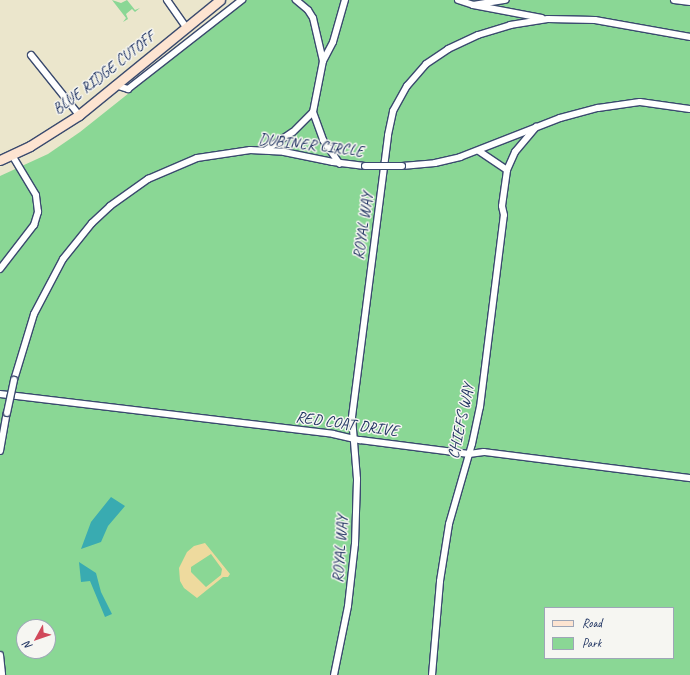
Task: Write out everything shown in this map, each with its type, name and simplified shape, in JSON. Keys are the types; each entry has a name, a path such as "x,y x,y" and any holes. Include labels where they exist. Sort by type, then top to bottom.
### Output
{"main road":[{"name":"BLUE RIDGE CUTOFF","path":"0,160 12,155 79,115 220,0"}],"street":[{"path":"167,0 186,27"},
{"path":"115,85 128,89 242,0"},
{"path":"296,0 308,10 313,18 323,61"},
{"path":"458,0 473,5 548,19"},
{"path":"473,5 506,0"},
{"path":"674,0 690,2"},
{"path":"340,164 323,140 313,112 323,61 332,42 344,1"},
{"name":"ROYAL WAY","path":"334,675 353,570 357,480 355,438 352,417 388,135 393,111 407,86 426,64 448,50 478,35 510,25 548,19 595,20 690,37"},
{"path":"31,56 79,115"},
{"name":"DUBINER CIRCLE","path":"0,451 14,380 28,330 41,296 72,248 110,206 148,179 197,158 232,151 266,150 300,154 340,164 365,166 402,166 435,163 479,151 537,126 560,118 622,104 660,103 690,109"},
{"path":"266,150 293,132 313,112"},
{"name":"CHIEFS WAY","path":"432,675 440,581 449,524 469,454 480,407 504,215 502,206 506,170 515,152 537,126"},
{"path":"479,151 506,170"},
{"path":"0,269 34,225 38,212 36,195 12,155"},
{"name":"RED COAT DRIVE","path":"0,394 355,438 469,454 484,452 690,478"},
{"path":"0,655 2,675"}],"green space":[{"path":"112,0 121,3 127,0 135,10 140,8 135,12 132,9 126,14 128,19 123,22 126,18"},
{"path":"246,0 690,0 690,675 0,675 0,176 48,154 80,132"}],"sand":[{"path":"205,543 230,574 228,577 223,577 197,598 184,588 180,581 179,568 187,552 194,546","holes":["211,554 222,569 221,575 206,587 191,572 191,567"]}],"water":[{"path":"111,497 125,506 108,526 101,542 81,549 91,522"},
{"path":"79,562 96,573 101,592 112,614 105,617 90,581 81,582"}]}
